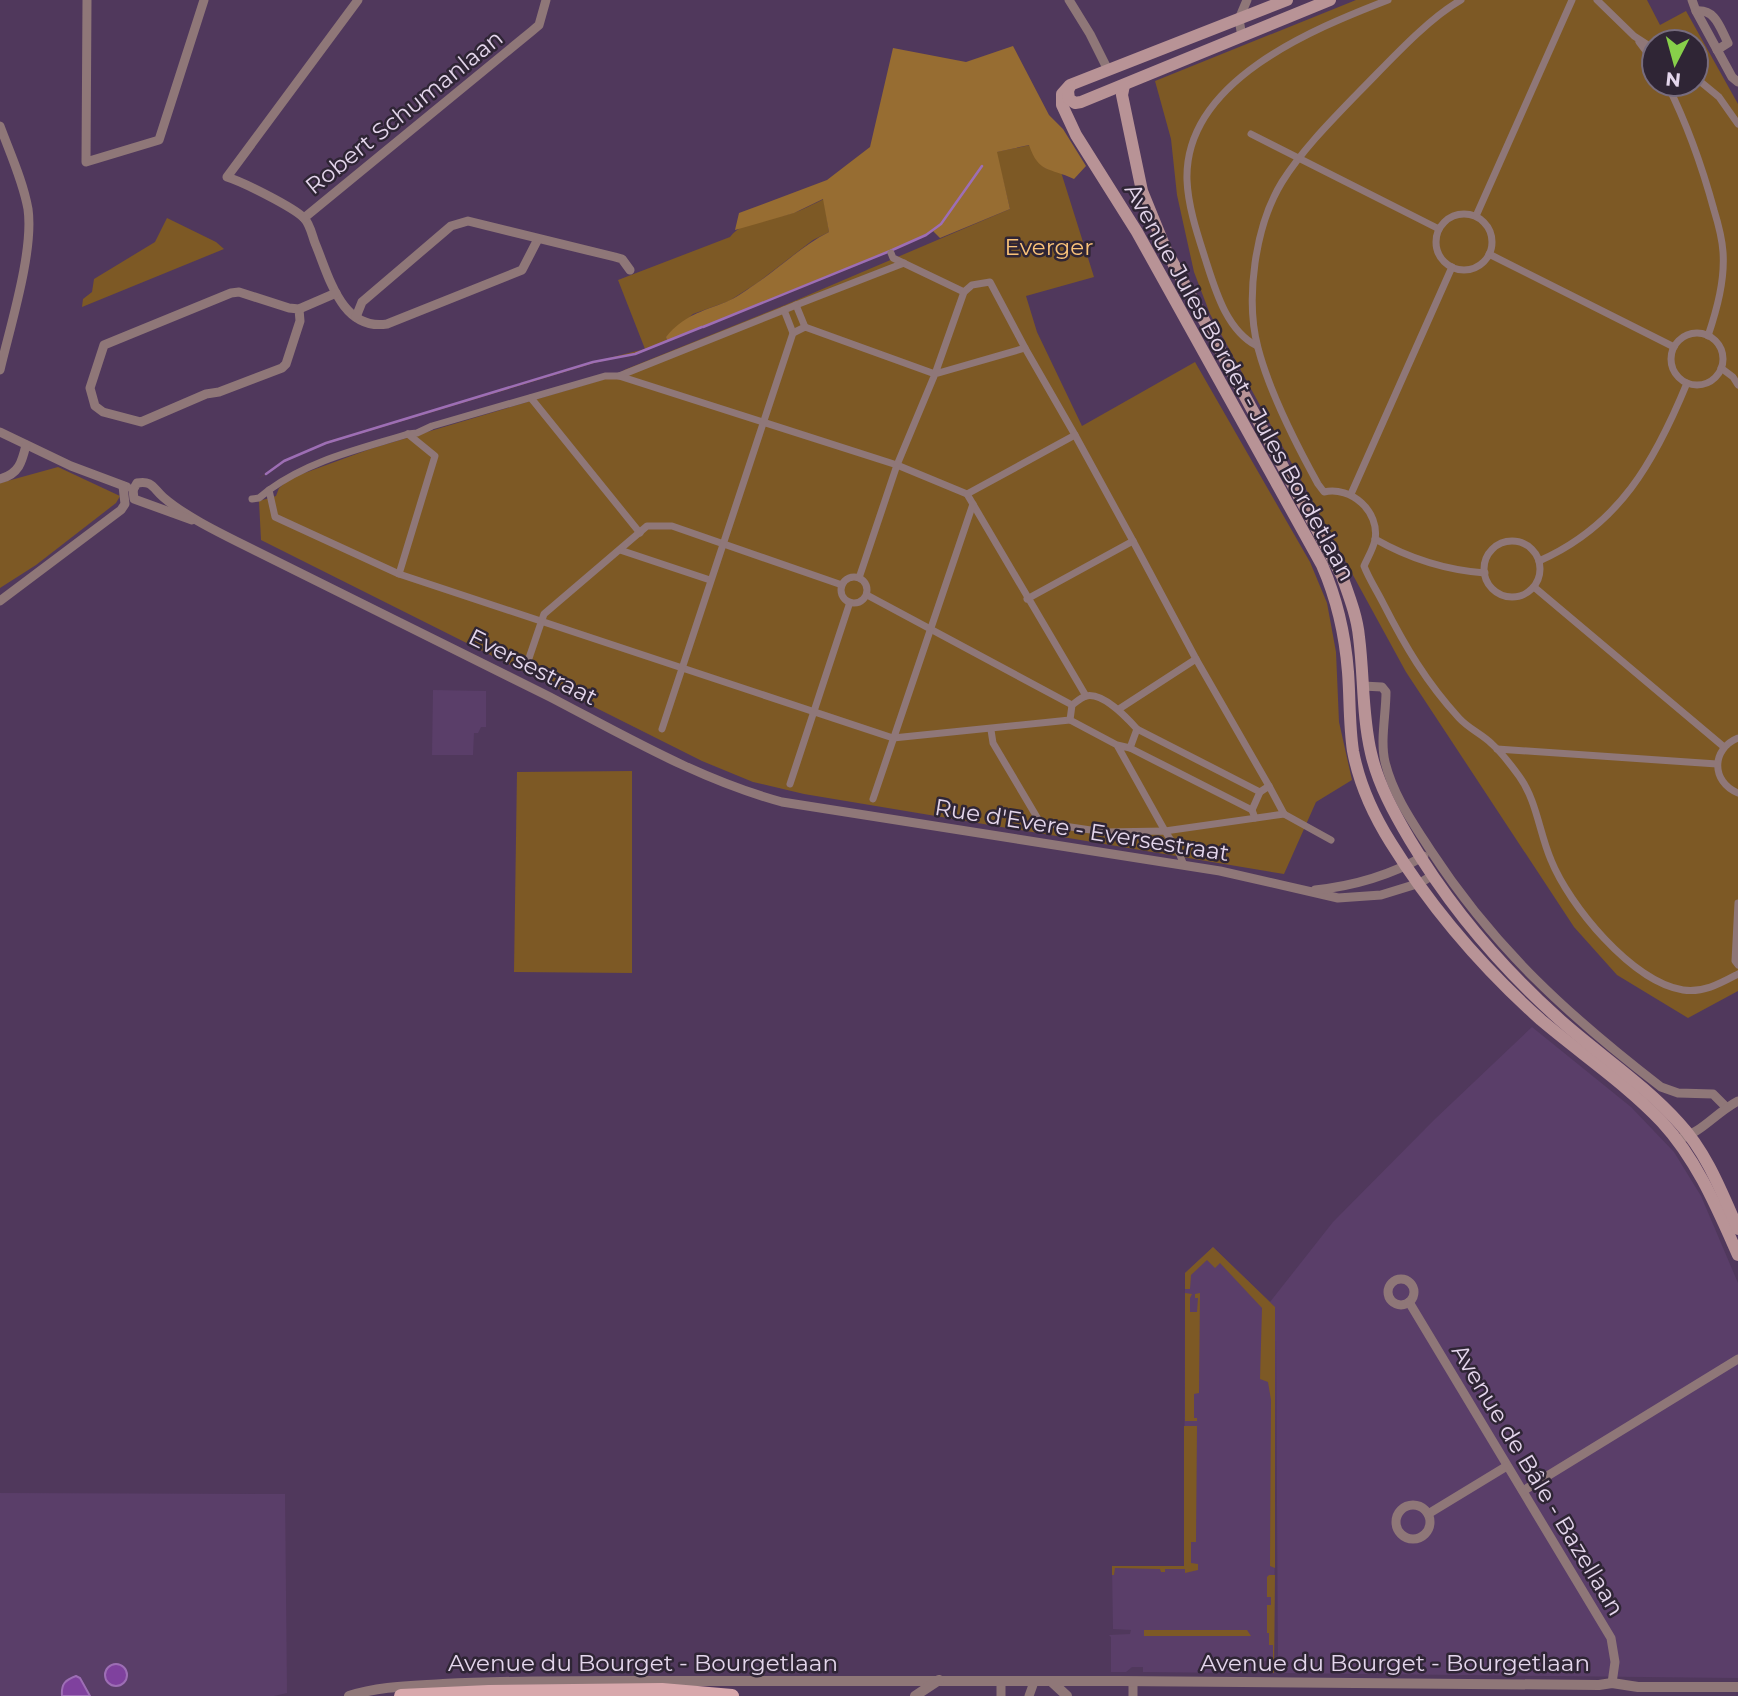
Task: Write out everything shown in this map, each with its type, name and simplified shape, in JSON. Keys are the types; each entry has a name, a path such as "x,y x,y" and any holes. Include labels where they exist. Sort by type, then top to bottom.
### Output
{"main road":[{"path":"1287,0 1070,85 1069,96 1075,103 1331,0"},
{"path":"1151,55 1158,69"},
{"name":"Avenue Jules Bordet - Jules Bordetlaan","path":"1070,85 1062,98 1065,112 1076,135 1138,232 1322,565 1339,611 1345,639 1354,753 1362,782 1381,826 1407,866 1490,972 1544,1022 1663,1123 1710,1192 1738,1255"},
{"name":"Avenue Jules Bordet - Jules Bordetlaan","path":"1124,85 1122,96 1135,160 1151,216 1189,296 1342,576 1359,635 1366,731 1376,771 1390,803 1427,855 1433,875 1471,927 1528,990 1680,1123 1712,1172 1738,1229"},
{"path":"401,1696 662,1690 732,1696"}],"street":[{"path":"87,0 86,162 159,140 204,0"},
{"path":"358,0 228,177 242,182 304,218 345,308 374,326 387,324 522,270 538,239"},
{"name":"Robert Schumanlaan","path":"304,218 539,25 546,0"},
{"path":"1069,0 1108,71"},
{"path":"1242,37 1239,19 1247,0"},
{"path":"1258,346 1245,340 1229,318 1215,290 1197,234 1187,180 1193,145 1209,112 1256,64 1321,27 1388,0"},
{"path":"1461,0 1450,6 1397,54 1320,132 1281,184 1262,228 1253,299 1258,346 1265,370 1308,466 1324,492 1351,494 1362,503 1370,515 1375,539 1364,565 1416,664 1457,715 1493,744 1530,791 1550,859 1591,922 1632,964 1669,986 1683,990 1699,990 1738,974"},
{"path":"1476,216 1572,0"},
{"path":"1597,0 1640,44"},
{"path":"1692,0 1696,11 1708,12 1714,16 1728,43 1717,50 1731,77 1738,82"},
{"path":"1634,36 1640,40"},
{"path":"1710,90 1719,97 1738,124"},
{"path":"1673,98 1707,184 1722,243 1723,266 1719,296 1708,336"},
{"path":"0,126 24,193 28,232 26,254 0,370"},
{"path":"1251,134 1439,229"},
{"path":"1454,216 1476,216 1487,225 1490,232 1492,239 1489,254 1474,268 1464,270 1452,267 1438,252 1436,239 1439,229 1445,221 1454,216"},
{"path":"356,317 362,302 451,226 468,221 622,259 630,271"},
{"path":"891,253 893,258 964,292"},
{"path":"1489,254 1674,347"},
{"path":"619,376 904,263"},
{"path":"1351,494 1452,267"},
{"path":"859,578 897,466 935,374 964,292 972,285 990,282 1284,814 1331,840"},
{"path":"299,309 300,321 287,361 282,368 206,394 141,422 103,412 95,406 90,388 104,345 231,293 239,292 299,309 336,293"},
{"path":"796,305 805,327"},
{"path":"662,730 793,333 783,310"},
{"path":"793,333 805,327 935,374 1025,348"},
{"path":"1692,334 1708,336 1719,346 1722,354 1721,368 1710,382 1703,385 1679,379 1671,364 1678,341 1692,334"},
{"path":"1721,368 1733,377 1738,385"},
{"path":"252,499 259,498 288,476 309,465 605,376 619,376 897,466 967,494 1086,696"},
{"path":"1539,561 1565,550 1590,532 1623,499 1653,456 1672,421 1687,383"},
{"path":"531,398 640,533"},
{"name":"Eversestraat","path":"0,432 210,527 702,774 775,800 849,813"},
{"path":"399,574 435,456 408,434"},
{"path":"967,494 1075,435"},
{"path":"0,479 9,477 16,471 21,464 26,444"},
{"name":"Eversestraat","path":"130,492 137,483 153,484 162,496 210,527"},
{"path":"270,490 275,517 399,574 681,670 893,738 1070,720 1117,746 1130,748 1252,810 1255,818"},
{"path":"0,601 121,510 130,492"},
{"path":"873,799 973,504"},
{"path":"527,664 544,614 647,526 672,526 842,585"},
{"path":"1375,539 1392,549 1438,567 1485,573"},
{"path":"1027,599 1133,541"},
{"path":"1508,542 1524,544 1536,554 1539,561 1540,570 1534,587 1518,597 1500,594 1493,589 1485,573 1488,556 1508,542"},
{"path":"620,550 710,580"},
{"path":"849,603 841,593 842,585 847,579 859,578 865,583 867,595"},
{"path":"1534,587 1724,747"},
{"path":"867,595 1072,705"},
{"path":"849,603 858,603 867,595"},
{"path":"789,784 849,603"},
{"path":"1119,709 1196,659"},
{"path":"1349,686 1363,686"},
{"name":"Avenue Jules Bordet - Jules Bordetlaan","path":"1363,686 1382,687 1386,692 1384,758 1390,777 1427,855 1501,944 1566,1010 1661,1087 1678,1093 1713,1094 1727,1107"},
{"path":"1070,720 1072,705 1086,696 1096,696 1119,709 1137,729 1260,792"},
{"path":"1130,748 1137,729"},
{"path":"991,730 993,743 1038,819 1044,823 1104,832 1166,831 1284,814"},
{"path":"1738,738 1724,747 1717,764 1723,782 1738,793"},
{"path":"1117,746 1180,853 1184,865"},
{"path":"1496,749 1717,764"},
{"path":"1252,810 1260,792 1269,786"},
{"name":"Rue d'Evere - Eversestraat","path":"849,813 1184,865 1246,876 1327,896 1353,898 1381,895 1420,883 1433,875"},
{"name":"Rue d'Evere - Eversestraat","path":"1307,890 1345,885 1407,866 1427,855"},
{"path":"1738,903 1735,961 1738,965"},
{"path":"1676,1140 1690,1136 1738,1101"},
{"name":"Avenue de Bâle - Bazellaan","path":"1409,1302 1611,1638 1615,1662 1612,1683"},
{"path":"1523,1491 1738,1359"},
{"path":"1428,1514 1507,1466"},
{"path":"915,1696 939,1680"},
{"name":"Avenue du Bourget - Bourgetlaan","path":"349,1696 380,1689 502,1682 858,1683 939,1680 1612,1683 1638,1687 1738,1687"},
{"path":"1001,1682 1001,1696"},
{"path":"1029,1696 1034,1682"},
{"path":"1052,1682 1067,1696"},
{"path":"1133,1682 1133,1696"}],"shaded area":[{"path":"1013,46 1049,115 1063,129 1086,166 1074,179 1041,165 1029,145 997,152 1010,209 940,238 933,231 667,341 666,337 686,319 737,296 829,232 823,199 794,213 735,230 739,213 827,180 870,147 893,48 966,62"},
{"path":"433,690 486,691 486,727 481,727 478,733 474,733 473,755 432,755"},
{"path":"1532,1027 1631,1107 1674,1152 1701,1196 1738,1283 1738,1678 1278,1673 1276,1336 1274,1673 1270,1672 1269,1661 1257,1661 1248,1673 1143,1672 1143,1667 1132,1667 1126,1672 1111,1672 1109,1635 1130,1634 1131,1630 1113,1629 1112,1566 1184,1566 1185,1273 1213,1247 1270,1302 1333,1222 1434,1120"},
{"path":"0,1493 285,1494 287,1693 274,1696 0,1696"},
{"path":"116,1664 124,1667 127,1675 124,1683 116,1686 108,1683 105,1675 108,1667"},
{"path":"76,1676 80,1678 90,1696 62,1696 64,1683"}],"green space":[{"path":"1356,0 1647,0 1660,25 1686,11 1696,28 1640,28 1640,98 1710,98 1710,54 1738,104 1738,991 1688,1018 1617,975 1574,927 1406,672 1210,314 1194,272 1177,195 1171,139 1155,81"},
{"name":"Everger","path":"1030,145 1045,168 1061,172 1094,277 1026,296 1037,332 1082,426 1195,362 1310,562 1327,603 1336,652 1339,722 1352,780 1316,802 1284,874 804,794 753,782 702,761 261,540 259,501 276,496 279,488 291,478 370,449 608,378 620,379 624,370 1010,209 996,152"},
{"path":"824,199 829,232 813,240 729,301 693,314 666,337 667,342 635,354 594,363 316,447 284,462 258,479 284,461 326,442 593,362 645,349 618,280 730,237 750,223 793,213"},
{"path":"167,218 216,242 224,249 82,307 83,299 92,292 94,279 155,242"},
{"path":"58,467 120,496 116,503 36,565 0,588 0,483"},
{"path":"632,771 632,973 514,972 517,772"},
{"path":"1213,1247 1275,1307 1275,1568 1270,1566 1271,1400 1268,1382 1260,1379 1262,1308 1220,1263 1215,1268 1207,1260 1191,1275 1190,1289 1185,1289 1185,1273"},
{"path":"1185,1293 1192,1294 1190,1312 1197,1312 1198,1298 1195,1298 1195,1294 1200,1293 1199,1393 1194,1394 1194,1418 1197,1418 1197,1421 1185,1421"},
{"path":"1184,1426 1197,1426 1196,1542 1191,1542 1191,1563 1198,1564 1198,1570 1185,1573 1185,1569 1165,1569 1165,1572 1161,1572 1160,1569 1115,1568 1112,1575 1112,1566 1184,1566"},
{"path":"1269,1575 1275,1575 1274,1673 1270,1672 1269,1660 1273,1659 1273,1645 1269,1645 1267,1633 1267,1605 1271,1605 1271,1597 1267,1597"},
{"path":"1144,1630 1247,1630 1251,1636 1144,1636"}],"waterway":[{"path":"703,327 926,235 941,224 982,166"},
{"path":"266,474 284,461 326,443 593,362 635,354 702,327"}]}
